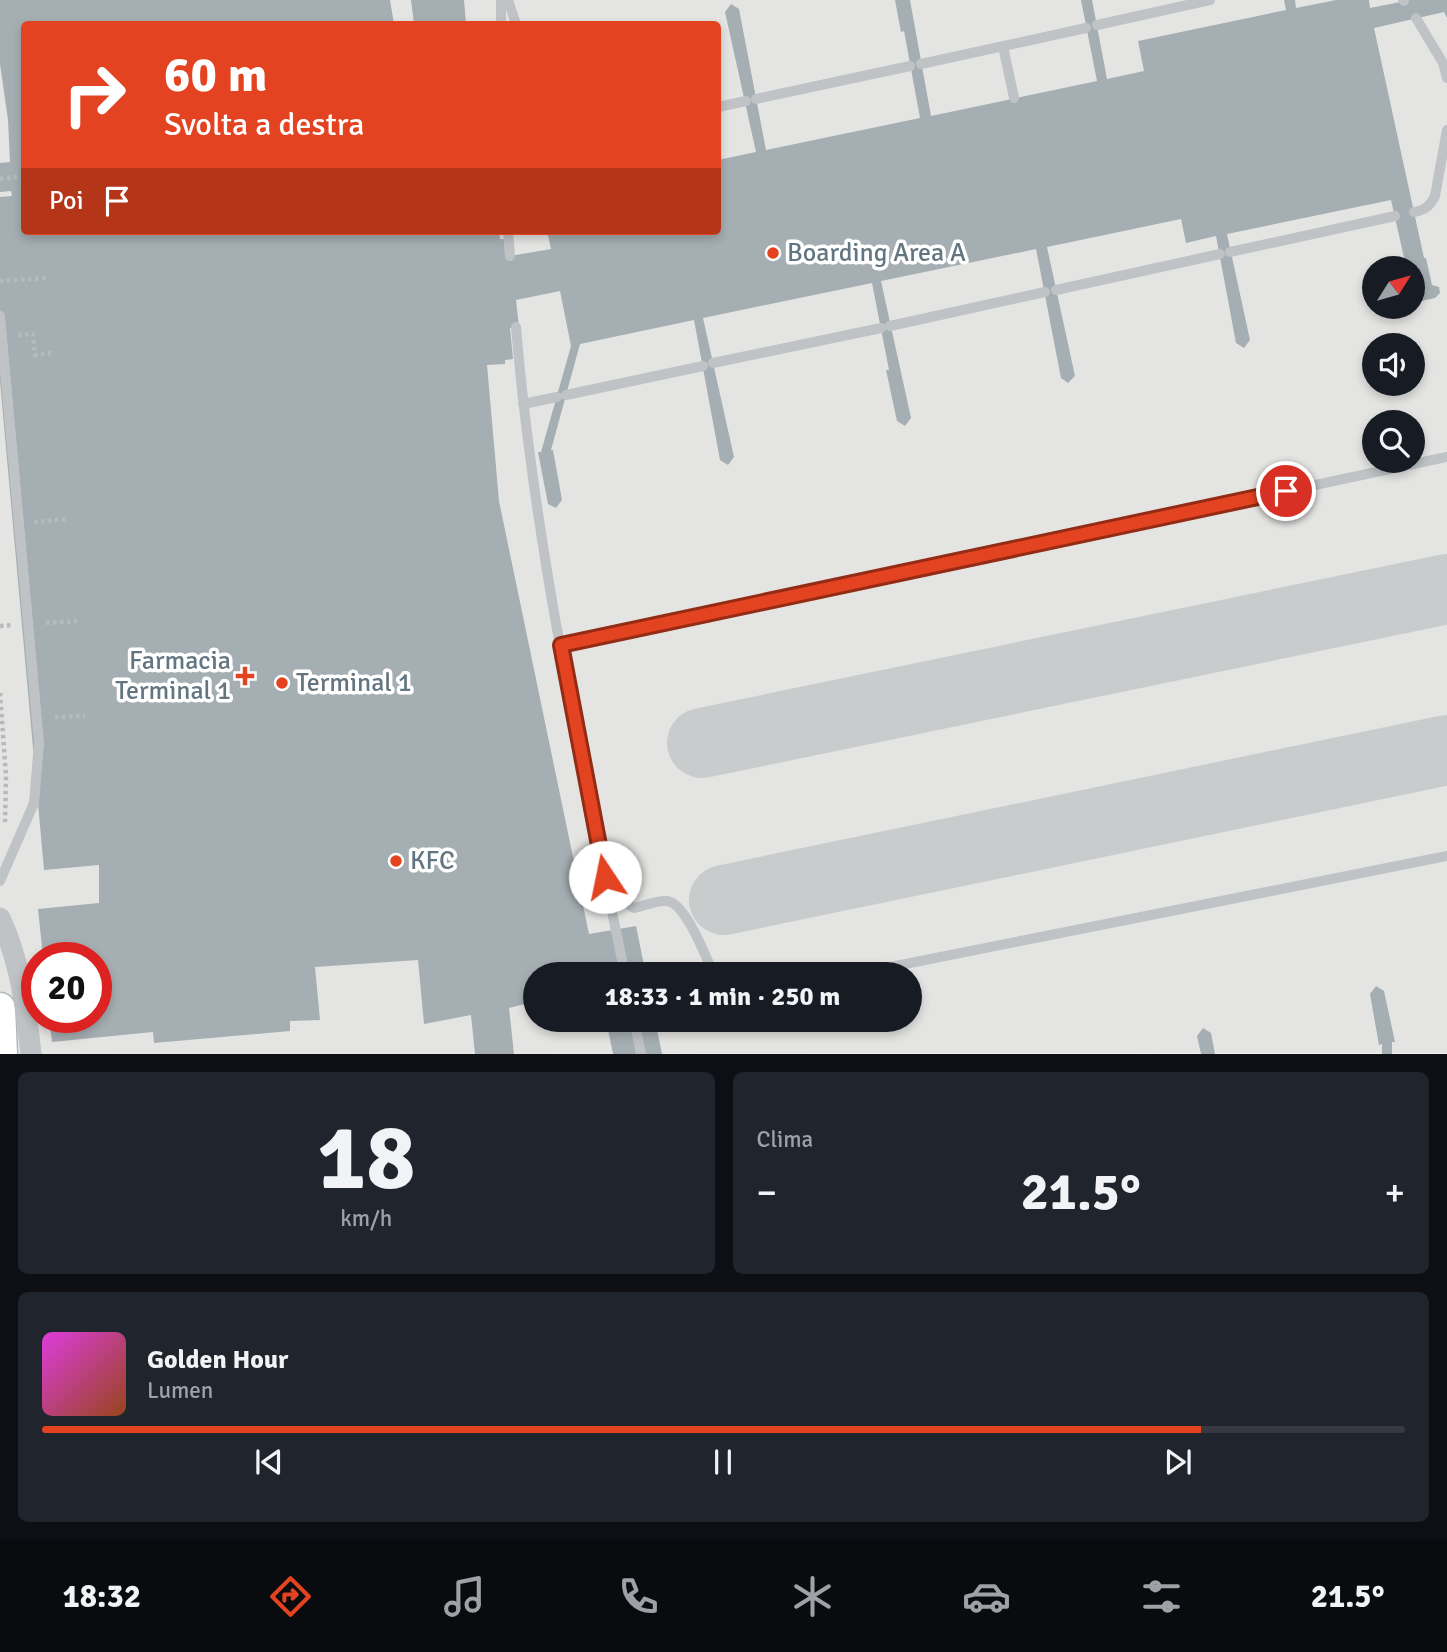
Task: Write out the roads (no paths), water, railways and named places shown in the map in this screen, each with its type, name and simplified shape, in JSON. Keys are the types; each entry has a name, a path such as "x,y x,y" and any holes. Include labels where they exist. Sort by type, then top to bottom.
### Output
{"main road":[{"path":"0,1008 2,1054"}],"street":[{"path":"0,918 14,953 21,981 31,1054"}],"lane":[{"path":"501,21 502,0"},
{"path":"508,0 515,21"},
{"path":"721,106 1210,0"},
{"path":"1416,18 1443,63 1447,78"},
{"path":"1003,46 1014,98"},
{"path":"1414,212 1423,210 1435,196 1444,170 1447,130"},
{"path":"523,404 1395,216"},
{"path":"508,235 510,256"},
{"path":"0,316 39,743 34,803 0,881"},
{"path":"516,327 523,404 561,645 622,962"},
{"path":"561,645 1447,457"},
{"path":"915,962 1447,856"},
{"path":"605,877 614,896 634,908 667,901 677,905 685,915 708,962"},
{"path":"636,1032 641,1054"}],"place":[{"name":"Boarding Area A","path":"773,253"},
{"name":"Farmacia Terminal 1","path":"245,676"},
{"name":"Terminal 1","path":"282,683"},
{"name":"KFC","path":"396,861"}]}
